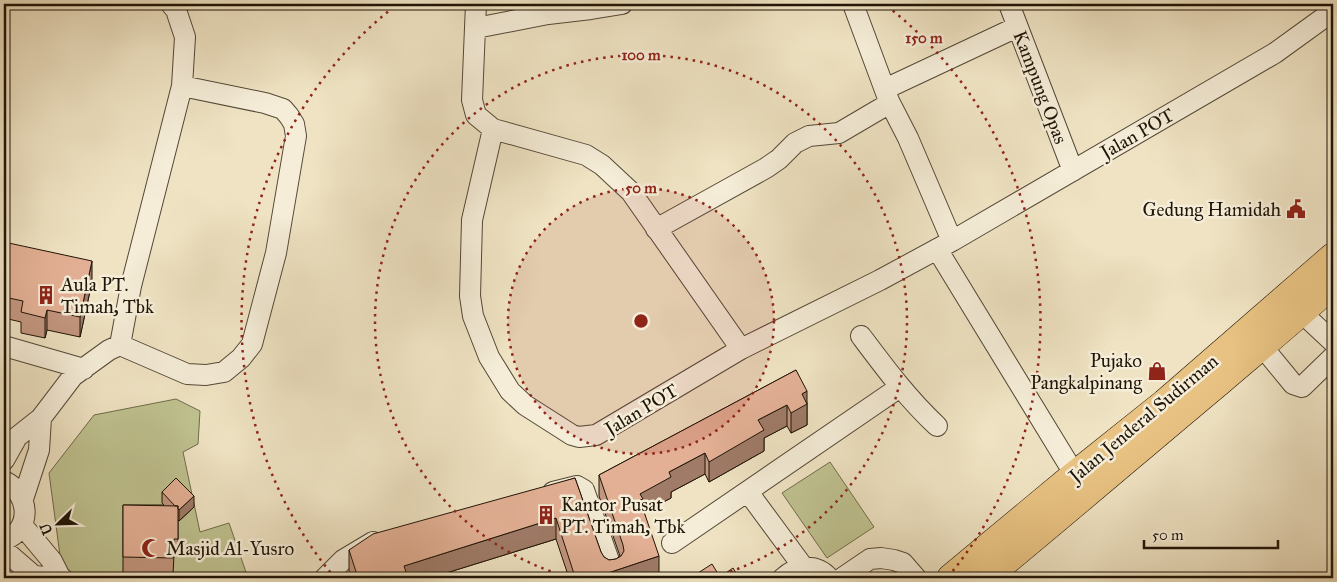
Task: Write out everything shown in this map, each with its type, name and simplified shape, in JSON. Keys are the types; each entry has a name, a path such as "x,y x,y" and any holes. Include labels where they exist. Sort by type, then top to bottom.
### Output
{"highway":[{"name":"Jalan Jenderal Sudirman","path":"985,578 1074,505 1256,336 1333,257"},
{"name":"Jalan Jenderal Sudirman","path":"951,578 1165,403 1256,336 1302,313 1333,284"}],"street":[{"path":"120,345 131,286 182,86 185,37 176,10 171,4"},
{"path":"476,4 472,100 476,115 493,129 586,155 602,166 631,192 741,349"},
{"path":"476,28 548,14 622,4"},
{"path":"854,4 887,96 908,138 944,245 1075,475"},
{"name":"Kampung Opas","path":"1008,4 1073,171"},
{"name":"Jalan POT","path":"493,129 472,220 470,296 473,316 489,357 510,391 525,406 572,435 587,437 596,435 741,349 873,284 944,245 1275,53 1333,11"},
{"path":"656,229 766,168 779,159 795,143 809,136 839,133 887,96 1017,27"},
{"path":"4,460 17,436 42,418 73,376 109,350 120,345 187,374 206,375 224,372 241,358 252,344 276,253 296,136 294,124 283,109 265,103 182,86"},
{"path":"1302,313 1333,342"},
{"path":"861,336 916,407 938,426"},
{"path":"1256,336 1293,384 1299,387 1302,387 1333,357"},
{"path":"4,346 84,368"},
{"path":"672,543 900,387"},
{"path":"23,499 39,450 42,418"},
{"path":"4,481 11,484 18,491 23,499 25,512 22,525 16,534 4,540"},
{"path":"540,496 577,486 584,490 612,569"},
{"path":"748,492 804,568"},
{"path":"22,525 52,561 61,578"},
{"path":"325,578 343,560 356,551 370,543 389,538"},
{"path":"4,550 34,576 61,578"},
{"path":"842,578 870,559 881,558 903,563 916,578"},
{"path":"783,578 793,570 804,568 816,569 829,578"}],"green space":[{"path":"176,399 200,411 198,444 183,452 200,532 229,523 248,578 63,578 49,473 94,415"},
{"path":"830,462 874,527 827,558 782,493"}],"building":[{"name":"Aula PT. Timah, Tbk","path":"4,242 92,261 80,317 47,310 45,318 21,312 23,301 4,297"},
{"path":"796,370 807,391 802,394 807,404 791,413 787,405 758,420 764,430 709,462 705,453 669,472 671,477 640,494 643,499 640,500 659,556 608,573 610,578 572,578 575,577 556,518 404,566 408,578 358,578 349,550 373,534 575,478 601,552 609,560 616,559 624,551 623,545 599,475"},
{"path":"176,478 194,496 179,510 178,506 175,506 162,492"},
{"name":"Masjid Al-Yusro","path":"123,505 178,506 178,539 174,539 173,558 123,557"},
{"path":"712,564 720,577 733,568 739,578 702,578 698,573"}],"place":[{"name":"Gedung Hamidah","path":"1296,209"},
{"name":"Aula PT. Timah, Tbk","path":"46,295"},
{"name":"Pujako Pangkalpinang","path":"1157,371"},
{"name":"Kantor Pusat PT. Timah, Tbk","path":"546,515"},
{"name":"Masjid Al-Yusro","path":"151,548"}]}
